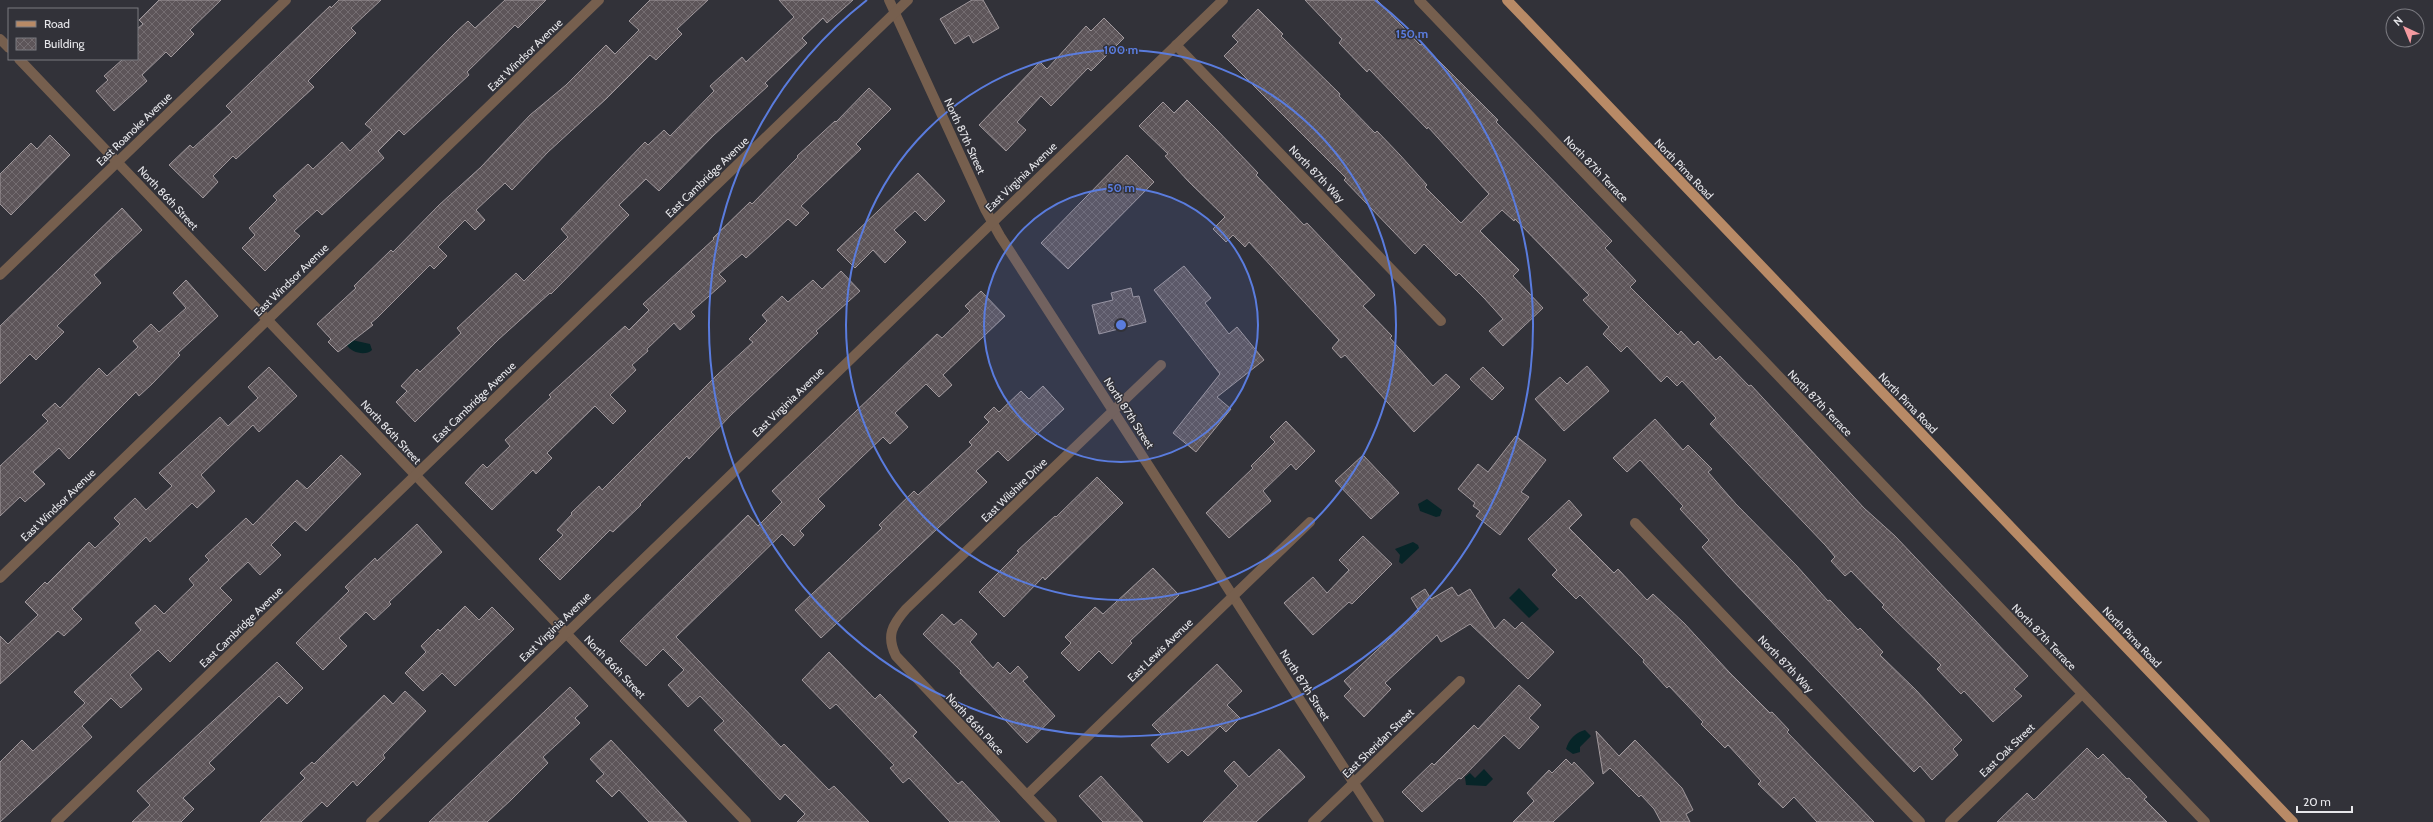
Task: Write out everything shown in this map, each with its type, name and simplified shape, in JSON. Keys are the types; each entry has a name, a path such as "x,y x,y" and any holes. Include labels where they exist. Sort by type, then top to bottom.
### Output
{"main road":[{"name":"North Pima Road","path":"1507,0 2292,822"}],"street":[{"name":"East Roanoke Avenue","path":"0,275 286,0"},
{"name":"East Windsor Avenue","path":"0,578 599,0"},
{"name":"North 87th Street","path":"889,0 992,222 1379,822"},
{"name":"East Cambridge Avenue","path":"56,822 908,0"},
{"name":"East Virginia Avenue","path":"371,822 1223,0"},
{"name":"North 87th Terrace","path":"1418,0 2205,822"},
{"path":"0,39 8,47"},
{"name":"North 87th Way","path":"1176,45 1441,321"},
{"name":"North 86th Street","path":"20,60 746,822"},
{"name":"East Wilshire Drive","path":"890,637 892,626 906,610 1161,365"},
{"name":"East Lewis Avenue","path":"1026,795 1310,522"},
{"name":"North 87th Way","path":"1635,523 1920,822"},
{"name":"North 86th Place","path":"890,637 892,647 902,663 1052,822"},
{"name":"East Sheridan Street","path":"1313,822 1460,680"},
{"name":"East Oak Street","path":"1950,822 2082,694"}],"shaded area":[{"path":"352,340 370,344 372,350 366,353 355,352 347,345"},
{"path":"1427,499 1442,510 1440,516 1436,517 1420,511 1418,504"},
{"path":"1413,542 1418,545 1419,548 1402,564 1399,562 1400,555 1395,549"},
{"path":"1519,588 1539,609 1529,618 1509,598"},
{"path":"1585,730 1591,736 1580,747 1580,752 1573,754 1566,749 1573,737"},
{"path":"1484,769 1493,779 1486,786 1466,785 1465,777 1470,773 1475,778"}],"building":[{"path":"159,0 221,0 190,30 194,34 171,57 166,52 142,75 147,81 114,111 96,91 108,80 104,76 122,60 138,60 138,28 143,24 139,20"},
{"path":"339,0 381,0 351,28 356,33 308,81 314,87 236,159 233,156 213,176 218,182 203,198 169,165 190,145 193,148 232,112 226,106 330,6 331,8"},
{"path":"505,0 546,0 518,28 515,25 467,72 469,75 404,135 399,130 378,151 384,158 345,194 322,215 317,210 294,231 300,236 265,271 242,248 255,235 249,228 277,200 273,196 308,164 313,169 342,142 350,151 372,130 365,124 456,32 468,21 475,28"},
{"path":"650,0 708,0 677,29 682,34 656,60 650,55 606,99 548,152 512,190 505,183 476,210 485,220 475,230 465,220 438,247 447,256 434,269 430,265 371,323 373,325 338,352 328,342 331,339 317,324 356,288 354,286 391,250 393,252 439,205 481,167 530,115 566,85 606,45 615,54 639,30 629,21"},
{"path":"779,0 853,0 827,23 823,18 802,38 807,43 765,83 768,86 714,135 659,191 646,179 619,205 629,215 551,294 550,293 498,340 415,422 396,402 407,391 401,386 417,369 420,372 461,333 457,328 516,273 524,281 568,237 561,229 645,142 648,145 664,130 670,136 714,91 710,86 742,57 746,62 794,17"},
{"path":"972,0 983,0 999,28 973,43 969,35 955,44 940,19"},
{"path":"1305,0 1377,0 1420,45 1422,44 1498,120 1496,122 1612,241 1605,248 1636,281 1630,287 1678,335 1681,331 1694,345 1698,341 1716,360 1720,356 1749,386 1751,385 1864,508 1895,536 2028,676 2014,689 2022,696 1993,722 1964,691 1961,694 1937,669 1941,665 1882,607 1884,605 1851,571 1845,576 1831,561 1835,557 1826,546 1710,424 1716,418 1682,381 1677,386 1667,376 1661,382 1627,346 1621,352 1603,334 1609,327 1583,300 1589,295 1515,219 1514,221 1502,210 1480,231 1519,270 1513,276 1543,308 1503,346 1489,331 1503,319 1484,298 1459,273 1456,276 1424,244 1415,254 1344,180 1346,178 1224,56 1238,42 1232,36 1258,9 1283,34 1281,36 1340,94 1339,96 1375,133 1377,131 1400,155 1427,185 1425,187 1461,223 1489,194 1428,127 1427,129 1369,69 1367,72 1339,43 1342,39"},
{"path":"1104,18 1124,38 1091,71 1088,68 1051,106 1041,96 1017,122 1026,130 1006,151 979,125 1040,62 1047,69 1086,26 1091,31"},
{"path":"869,88 891,109 856,144 861,149 801,206 809,213 796,226 788,219 746,258 742,254 719,274 726,281 691,312 695,316 680,330 674,323 647,349 648,351 632,365 636,370 610,395 626,411 613,424 595,406 547,453 552,458 536,474 533,470 492,510 465,483 483,464 487,468 510,446 505,440 551,397 549,395 625,326 629,330 649,310 643,304 714,239 713,238 750,202 752,204 798,157 797,156 835,121 836,122"},
{"path":"1187,100 1258,173 1256,175 1304,225 1307,223 1375,295 1363,306 1392,336 1390,338 1433,386 1446,374 1460,387 1414,432 1345,355 1341,358 1332,348 1339,340 1249,242 1245,247 1233,235 1226,242 1213,229 1225,217 1189,182 1165,156 1168,154 1139,126 1163,102 1174,113"},
{"path":"50,135 70,155 11,215 0,204 0,174 31,143 37,149"},
{"path":"1127,155 1154,182 1068,269 1041,243"},
{"path":"918,173 945,201 925,221 915,211 894,230 906,242 885,263 873,250 855,268 837,250"},
{"path":"122,208 142,230 94,275 101,283 57,326 64,332 36,360 30,354 0,384 0,326"},
{"path":"1184,266 1211,298 1205,303 1229,334 1237,327 1264,360 1217,397 1231,409 1196,452 1173,433 1220,374 1154,290"},
{"path":"841,271 860,291 816,331 818,333 731,415 689,459 687,456 640,504 641,505 613,532 610,530 560,580 539,559 563,535 557,530 572,514 571,513 599,486 602,490 718,374 753,342 749,339 767,321 762,315 782,296 788,302 813,280 822,289"},
{"path":"186,280 218,316 178,353 180,355 152,384 139,396 136,392 69,459 59,448 33,472 45,484 25,502 20,497 0,516 0,466 48,421 42,415 55,403 60,408 99,368 107,376 138,347 133,341 151,324 159,332 186,308 173,293"},
{"path":"1131,288 1133,297 1139,296 1146,322 1099,334 1092,305 1113,300 1111,293"},
{"path":"981,291 1005,316 943,375 952,385 939,397 926,384 895,413 908,427 890,444 883,437 818,499 825,506 800,531 804,535 794,546 782,534 676,637 781,747 784,744 829,790 834,786 869,822 797,822 805,814 785,794 780,800 714,730 724,721 700,696 688,707 668,685 684,670 663,649 646,666 620,641 748,515 758,526 782,502 772,491 937,334 942,338 970,311 965,306"},
{"path":"1587,366 1609,391 1564,431 1535,399 1560,377 1567,384"},
{"path":"269,367 297,396 259,432 253,425 201,475 215,491 197,508 192,503 150,542 146,537 72,609 82,619 64,636 58,631 0,684 0,636 8,644 38,615 25,602 45,582 47,584 89,542 95,548 120,524 114,518 135,498 146,510 172,486 159,473 220,417 228,426 258,398 248,387"},
{"path":"1483,367 1504,388 1492,400 1470,379"},
{"path":"1043,386 1064,409 1008,461 998,451 976,471 987,482 821,638 795,610 882,528 879,525 914,491 918,495 972,445 969,442 989,422 984,417 994,407 999,412 1021,391 1029,399"},
{"path":"1655,419 1683,450 1688,445 1712,469 1708,472 1736,504 1796,565 1828,601 1830,600 1858,630 1860,628 1883,652 1880,655 1916,690 1962,740 1953,749 1958,755 1932,780 1920,766 1914,772 1730,578 1702,547 1709,540 1680,509 1683,506 1640,460 1627,472 1613,458"},
{"path":"1286,421 1315,451 1296,470 1291,464 1263,491 1271,501 1229,538 1206,513 1253,468 1251,466 1275,442 1270,437"},
{"path":"1516,436 1546,460 1521,492 1529,497 1500,535 1476,516 1480,511 1473,506 1475,503 1458,489 1478,464 1488,472"},
{"path":"341,455 361,474 306,531 295,521 271,545 281,555 260,575 248,562 220,588 232,600 170,662 158,650 130,675 142,689 121,708 111,698 82,726 92,737 0,822 0,762 22,740 33,751 85,703 74,692 141,630 135,623 155,605 164,614 194,585 189,579 209,560 205,556 246,518 253,525 297,480 307,489"},
{"path":"1363,455 1399,493 1371,519 1335,481"},
{"path":"1097,477 1123,503 1045,580 1043,577 1004,617 979,592 1019,552 1017,551 1055,516 1056,517"},
{"path":"1569,500 1582,515 1569,528 1614,573 1618,569 1647,600 1653,594 1684,623 1729,672 1770,713 1772,712 1789,730 1787,732 1874,822 1817,822 1794,797 1783,808 1758,784 1761,781 1728,745 1725,748 1701,724 1703,722 1669,686 1667,688 1643,662 1644,660 1580,595 1576,599 1552,575 1557,570 1528,539"},
{"path":"417,524 442,552 389,602 391,604 374,620 366,612 339,638 347,646 323,670 296,643 349,591 345,587 375,558 377,561"},
{"path":"1363,536 1392,564 1352,604 1349,602 1313,635 1284,603 1313,577 1327,593 1349,570 1339,560"},
{"path":"1153,568 1179,595 1130,641 1132,643 1112,664 1099,651 1079,671 1061,653 1071,643 1065,637 1095,607 1103,614"},
{"path":"1452,587 1458,596 1470,589 1495,629 1504,619 1515,629 1522,622 1554,652 1528,679 1470,624 1441,642 1437,635 1385,683 1391,689 1364,717 1344,696 1351,689 1344,681 1419,611 1411,598 1425,589 1431,599"},
{"path":"465,606 479,620 492,607 514,629 455,686 442,673 423,691 405,673 426,652 421,646 438,629 440,631"},
{"path":"942,614 954,625 961,619 977,634 970,642 993,668 998,662 1010,674 1018,666 1028,677 1023,681 1055,716 1027,743 960,673 961,671 923,634"},
{"path":"829,652 875,699 880,694 917,732 913,736 958,784 962,781 1000,822 950,822 909,778 903,783 890,768 894,765 836,704 830,709 802,680"},
{"path":"277,662 303,688 287,704 279,696 209,763 215,769 183,798 194,809 181,822 132,822 150,805 137,791"},
{"path":"1217,664 1242,691 1227,705 1240,718 1226,732 1220,726 1188,756 1182,750 1168,763 1151,745 1162,735 1152,725"},
{"path":"1519,685 1541,705 1529,718 1539,727 1519,749 1504,735 1461,779 1459,778 1422,812 1402,792 1432,763 1434,765 1474,725 1478,729"},
{"path":"570,687 588,706 575,718 580,723 543,757 548,763 511,800 487,822 429,822"},
{"path":"405,691 426,711 383,755 385,758 357,786 353,781 327,807 322,802 301,822 260,822 305,778 300,773 312,762 314,764 384,695 393,704"},
{"path":"1596,731 1619,756 1635,740 1682,788 1693,810 1686,814 1690,822 1661,822 1654,809 1641,795 1639,797 1610,768 1603,774"},
{"path":"611,740 687,822 649,822 619,790 612,797 596,781 604,774 590,759"},
{"path":"2087,748 2098,759 2103,754 2127,779 2129,778 2147,797 2144,799 2167,822 1997,822 2027,793 2034,800"},
{"path":"1279,749 1305,777 1256,822 1203,822 1238,786 1224,771 1234,761 1249,777"},
{"path":"1566,759 1572,765 1574,762 1594,783 1553,822 1513,822 1534,801 1527,793 1549,770 1552,773"},
{"path":"1101,776 1143,822 1103,822 1079,796"}]}
